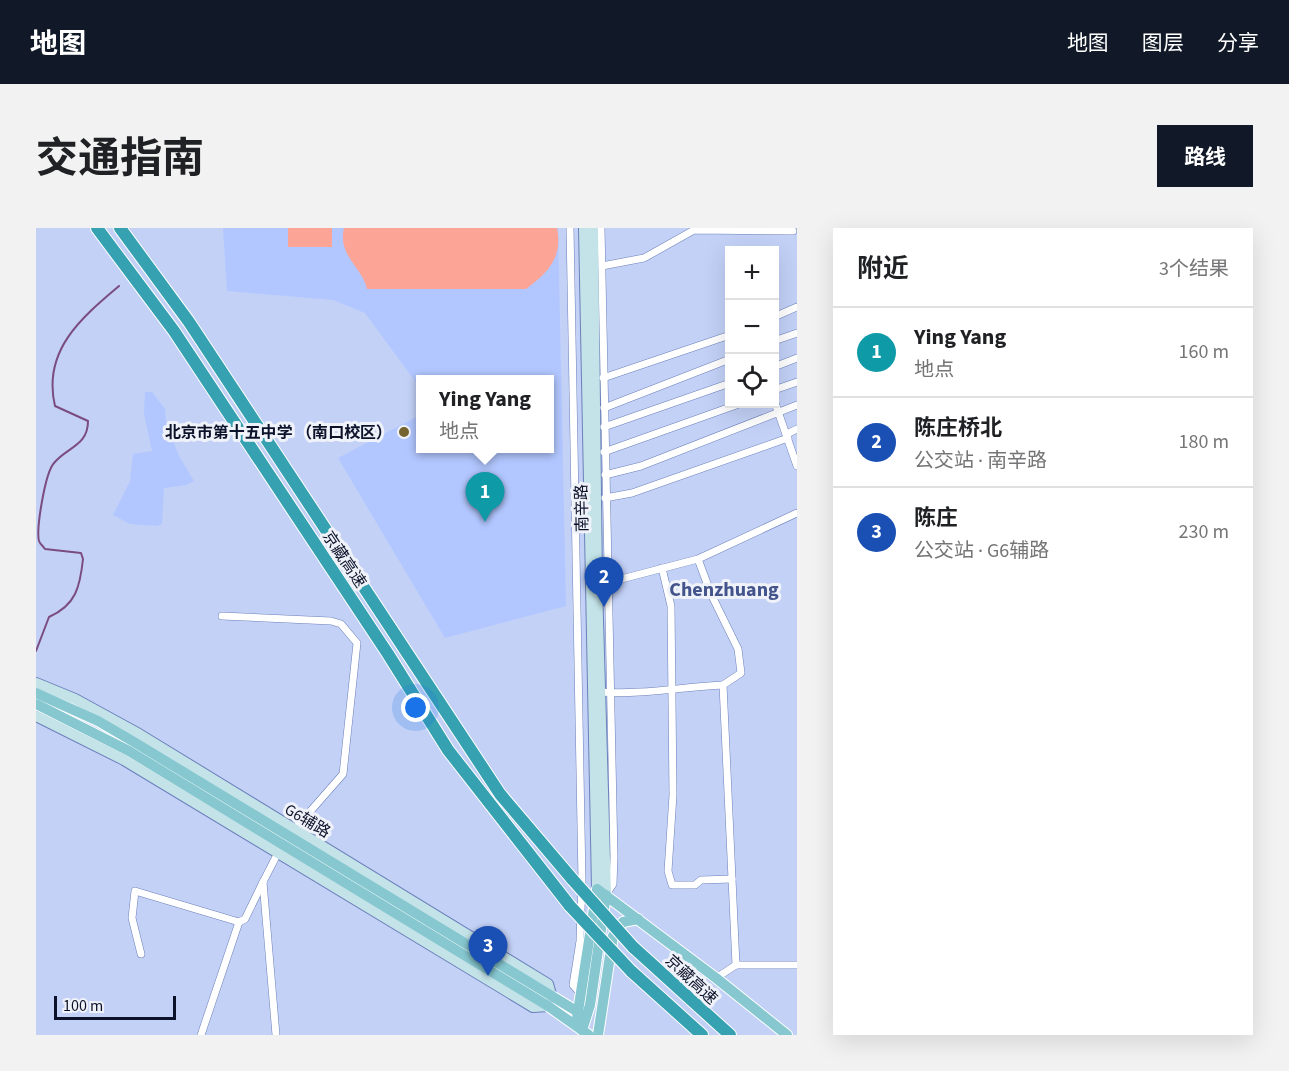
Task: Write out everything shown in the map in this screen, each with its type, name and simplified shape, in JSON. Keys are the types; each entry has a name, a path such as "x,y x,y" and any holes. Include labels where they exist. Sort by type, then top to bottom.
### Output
{"highway":[{"name":"京藏高速","path":"97,228 174,331 388,654 448,750 570,906 631,971 702,1035"},
{"name":"京藏高速","path":"120,228 189,322 500,794 633,947 730,1035"}],"main road":[{"name":"南辛路","path":"584,228 598,584 601,892"},
{"name":"南辛路","path":"593,228 601,892"},
{"name":"G6辅路","path":"36,683 69,696 139,734 286,841"},
{"name":"G6辅路","path":"36,693 107,726 286,841 550,1002 582,1031"},
{"name":"G6辅路","path":"36,704 129,751 286,841 548,984 550,1002"},
{"name":"G6辅路","path":"36,716 286,841"},
{"path":"601,892 716,978 787,1035"},
{"path":"582,1031 578,1012 580,994 601,892"},
{"path":"582,1031 590,1005 601,892"},
{"path":"598,1035 613,936 623,922 638,919"},
{"name":"G6辅路","path":"550,1002 578,1012"}],"street":[{"path":"570,228 577,586 577,881 580,941 573,985 580,994"},
{"path":"577,881 601,892 613,884 614,876 612,693 598,584 605,498 601,228"},
{"path":"602,266 644,258 694,230 793,231"},
{"path":"779,315 797,308"},
{"path":"779,339 797,333"},
{"path":"603,378 725,336"},
{"path":"779,365 797,358"},
{"path":"604,408 725,361"},
{"path":"779,388 797,382"},
{"path":"604,427 725,384"},
{"path":"605,475 641,466 797,405"},
{"path":"604,452 728,408"},
{"path":"777,408 797,466"},
{"path":"605,498 632,493 787,436 797,429"},
{"path":"577,586 598,584 698,559 797,513"},
{"path":"600,692 630,694 672,688 723,686 741,673 738,650 711,594 698,559"},
{"path":"662,568 670,606 672,688 673,795 668,871 672,885 695,885 701,880 732,879"},
{"path":"141,954 132,918 135,891 239,922 245,919 286,841 343,774 357,643 341,624 331,621 222,616"},
{"path":"723,686 736,964"},
{"path":"263,882 276,1035"},
{"path":"201,1035 239,922"},
{"path":"716,978 736,964 797,965"}],"shaded area":[{"name":"北京市第十五中学 （南口校区）","path":"223,228 558,228 566,606 445,638 338,458 416,417 416,453 554,453 554,375 416,375 416,383 365,313 333,300 227,291"},
{"path":"288,228 332,228 332,247 288,247"},
{"path":"344,228 557,228 558,248 547,270 526,289 367,289 361,274 347,254 343,238"},
{"path":"145,392 152,392 165,409 166,423 179,456 194,481 186,485 164,488 162,524 157,526 130,524 113,515 130,481 133,454 152,451 144,414"}],"waterway":[{"path":"36,651 49,617 65,607 75,594 83,559 81,553 45,549 38,535 47,478 54,463 85,436 88,421 55,406 52,386 54,369 68,337 91,311 119,286"}],"place":[{"name":"北京市第十五中学 （南口校区）","path":"404,432"},
{"name":"Ying Yang","path":"485,522"},
{"name":"陈庄桥北","path":"604,607"},
{"name":"陈庄","path":"488,976"}],"district":[{"name":"Chenzhuang","path":"724,589"}]}
